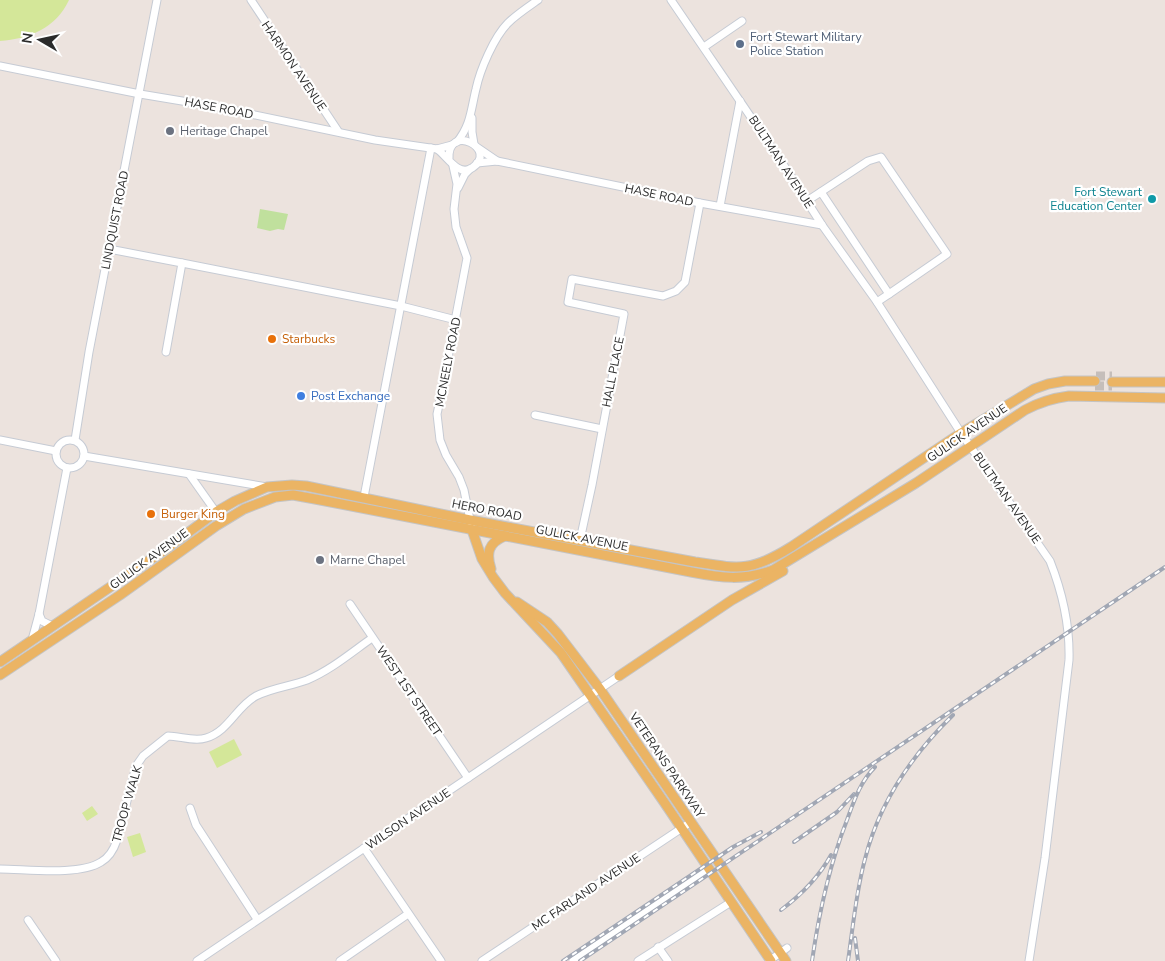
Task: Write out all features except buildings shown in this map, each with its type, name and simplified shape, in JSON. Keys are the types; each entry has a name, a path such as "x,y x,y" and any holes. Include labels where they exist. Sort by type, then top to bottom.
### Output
{"main road":[{"name":"HERO ROAD","path":"267,487 292,484 364,497 470,520 725,567 746,568 791,547 961,433 1034,389 1048,384 1093,381"},
{"path":"1112,381 1165,382"},
{"name":"GULICK AVENUE","path":"0,675 119,596 223,522 255,503 275,497 294,496 709,576 736,579 756,576 773,570 916,483 1026,410 1053,398 1069,396 1165,398"},
{"name":"GULICK AVENUE","path":"0,662 159,554 216,512 267,487"},
{"name":"VETERANS PARKWAY","path":"472,530 482,559 493,577 561,653 682,828 770,961"},
{"path":"619,676 732,600 778,574 817,548 831,535"},
{"path":"493,577 489,563 489,550 493,542 505,536"},
{"name":"VETERANS PARKWAY","path":"511,598 532,610 558,634 600,689 784,954"}],"street":[{"name":"LINDQUIST ROAD","path":"75,440 89,352 157,0"},
{"name":"HARMON AVENUE","path":"251,0 338,131"},
{"path":"457,190 465,174 477,163 479,158 472,132 472,115 480,75 498,36 508,23 538,0"},
{"name":"BULTMAN AVENUE","path":"671,0 822,225 877,302 961,433 1050,561 1062,596 1069,631 1069,660 1045,858 1029,961"},
{"path":"704,48 742,21"},
{"name":"HASE ROAD","path":"0,66 140,94 212,106 375,140 434,149"},
{"path":"720,206 740,101"},
{"path":"449,159 450,149 464,132 472,115"},
{"path":"434,149 467,140 497,161"},
{"path":"434,149 449,159 453,166 457,178 457,190"},
{"path":"364,497 434,149"},
{"path":"807,201 868,161 881,157 947,254 877,302"},
{"name":"HASE ROAD","path":"497,161 700,203 822,225"},
{"path":"477,163 497,161"},
{"path":"453,166 470,169"},
{"name":"MCNEELY ROAD","path":"457,190 454,209 456,227 467,258 439,405 438,428 446,455 464,490 472,530"},
{"path":"821,192 889,294"},
{"name":"HALL PLACE","path":"580,540 624,314 568,302 572,279 663,296 676,291 685,282 700,203"},
{"path":"109,249 401,306 456,320"},
{"path":"166,352 182,263"},
{"path":"535,415 602,430"},
{"path":"0,440 56,451"},
{"path":"75,440 83,447 84,456 81,464 75,468 68,468 58,462 56,451 63,441 75,440"},
{"path":"84,456 267,487"},
{"path":"32,640 39,614 68,468"},
{"path":"189,474 223,522"},
{"name":"WEST 1ST STREET","path":"350,604 468,778"},
{"path":"39,614 42,621 52,626"},
{"name":"TROOP WALK","path":"0,869 43,871 88,868 100,863 113,850 136,766 143,756 168,736 202,739 209,737 229,723 246,703 256,696 317,675 372,638"},
{"name":"WILSON AVENUE","path":"197,961 206,959 257,919 619,676"},
{"path":"190,808 196,825 257,919"},
{"name":"MC FARLAND AVENUE","path":"482,961 691,822"},
{"path":"364,848 441,961"},
{"path":"572,961 709,869"},
{"path":"638,961 658,947 701,923 731,902"},
{"path":"340,961 408,914"},
{"path":"28,920 56,961"},
{"path":"658,947 668,961"},
{"path":"770,961 784,954"}],"green space":[{"path":"0,0 69,0 57,18 49,25 31,35 0,41"},
{"path":"260,209 288,214 284,230 270,231 257,228"},
{"path":"234,739 242,755 217,768 209,752"},
{"path":"92,806 98,814 87,821 82,813"},
{"path":"140,833 146,852 133,857 127,837"}],"tunnel":[{"path":"1096,376 1112,376"},
{"path":"1095,386 1112,386"}],"railway":[{"path":"580,961 1165,567"},
{"path":"848,961 862,871 871,838 879,818 888,799 911,763 953,715"},
{"path":"812,961 821,907 835,855 858,792 865,779 875,767"},
{"path":"794,842 837,812 854,794"},
{"path":"563,961 733,847 761,832"},
{"path":"781,910 809,885 831,855"},
{"path":"855,938 858,961"}],"place":[{"name":"Fort Stewart Military Police Station","path":"740,44"},
{"name":"Heritage Chapel","path":"170,131"},
{"name":"Fort Stewart Education Center","path":"1152,199"},
{"name":"Starbucks","path":"272,339"},
{"name":"Post Exchange","path":"301,396"},
{"name":"Burger King","path":"151,514"},
{"name":"Marne Chapel","path":"320,560"}]}
